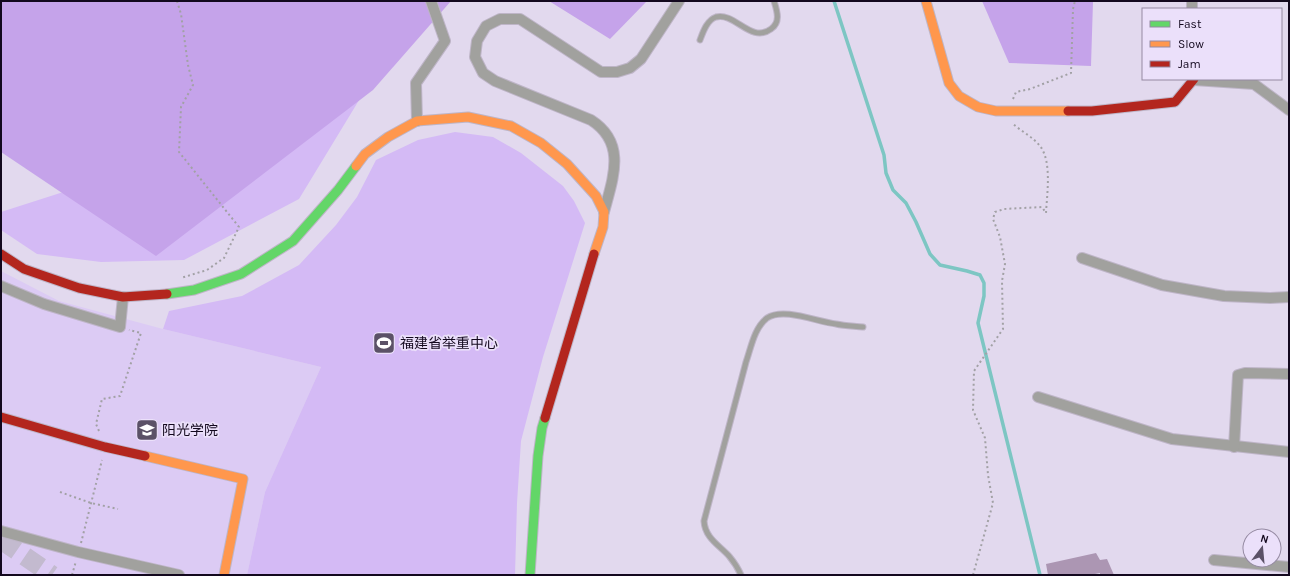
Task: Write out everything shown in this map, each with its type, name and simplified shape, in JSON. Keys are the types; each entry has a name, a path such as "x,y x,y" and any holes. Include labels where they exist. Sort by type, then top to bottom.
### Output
{"street":[{"path":"417,121 416,83 445,41 432,1"},
{"path":"530,575 538,456 542,428 603,227 604,212 614,174 615,154 610,138 600,126 591,120 495,81 483,73 475,57 477,41 486,26 500,19 520,19 601,72 618,72 630,68 641,59 679,1"},
{"path":"926,1 949,83 960,96 978,107 996,111 1092,111 1175,102 1193,80"},
{"path":"1206,80 1254,84 1289,110"},
{"path":"1,254 24,269 79,288 123,297 158,295 194,290 241,274 293,241 338,190 365,154 388,137 417,121 468,117 511,126 541,143 567,164 596,196 604,212"},
{"path":"1082,258 1162,286 1224,296 1270,298 1289,297"},
{"path":"1,286 44,304 120,327 123,297"},
{"path":"1234,447 1238,375 1245,373 1289,374"},
{"path":"1038,397 1172,440 1289,452"},
{"path":"1,417 106,447 243,479 224,575"},
{"path":"1,531 78,552 179,575"},
{"path":"1214,560 1289,567"}],"lane":[{"path":"700,40 704,28 716,17 728,18 751,32 769,31 777,23 778,16 774,1"},
{"path":"741,575 729,556 708,535 704,521 746,362 759,327 767,318 778,314 863,327"}],"path":[{"path":"177,1 181,14 188,65 194,85 181,107 179,152 239,227 224,258 207,270 179,278"},
{"path":"973,575 993,503 988,475 985,438 973,410 974,371 1003,329 1002,281 1005,264 1000,237 993,219 995,212 1004,209 1042,207 1046,213 1046,156 1040,145 1013,124 1020,111 1012,102 1016,92 1030,89 1071,73 1073,9 1075,1"},
{"path":"60,492 91,503 118,509"}],"shaded area":[{"path":"1,1 451,1 373,90 156,256 1,152"},
{"path":"549,1 647,1 610,39"},
{"path":"982,1 1093,1 1091,66 1009,63"},
{"path":"415,8 299,199 184,260 101,262 37,254 1,230 1,212 82,186"},
{"name":"福建省举重中心","path":"455,132 493,137 521,153 563,186 574,201 585,223 543,357 521,441 517,503 515,575 247,575 265,492 321,367 163,329 169,311 242,296 299,265 336,225 357,197 376,160 418,140"},
{"name":"阳光学院","path":"1,271 59,301 163,329 321,367 265,492 247,575 1,575"}],"building":[{"path":"1096,553 1100,560 1107,559 1114,575 1100,575 1100,573 1090,575 1048,575 1046,564"}],"waterway":[{"path":"834,1 884,155 886,173 893,190 906,203 930,254 940,265 980,275 984,283 984,296 978,323 1040,575"}],"tunnel":[{"path":"1,540 52,575"}],"traffic: fast":[{"path":"167,294 194,290 241,274 293,241 338,190 356,166"},
{"path":"530,575 538,456 545,418"}],"traffic: slow":[{"path":"926,1 949,83 959,96 978,107 996,111 1068,111"},
{"path":"356,166 365,154 388,137 417,121 468,117 511,126 541,143 567,164 596,196 604,212 603,227 594,254"},
{"path":"145,456 243,479 224,575"}],"traffic: jam":[{"path":"1068,111 1092,111 1175,102 1193,80"},
{"path":"1,254 24,269 79,288 123,297 167,294"},
{"path":"545,418 594,254"},
{"path":"1,417 105,447 145,456"}],"place":[{"name":"福建省举重中心","path":"384,343"},
{"name":"阳光学院","path":"147,430"}]}
